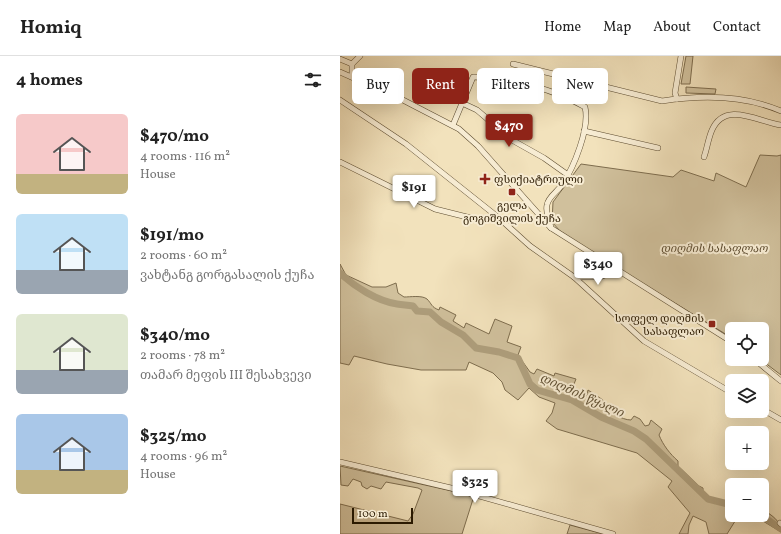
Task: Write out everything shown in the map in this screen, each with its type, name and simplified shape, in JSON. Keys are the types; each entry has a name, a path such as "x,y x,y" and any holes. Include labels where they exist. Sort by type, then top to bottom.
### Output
{"street":[{"path":"352,68 352,64 360,56"},
{"path":"677,99 675,93 681,56"},
{"path":"340,59 352,64"},
{"path":"513,64 662,101 677,99 733,99 750,101 781,111"},
{"path":"340,72 352,77"},
{"path":"469,88 474,77 519,81 563,94 586,107 587,116 584,131 568,175 547,202 547,216 551,228"},
{"path":"340,100 406,144 499,218 530,246 574,277 644,341 725,389"},
{"path":"404,100 466,133 551,228 725,338"},
{"path":"453,125 462,104"},
{"path":"464,104 477,110 512,140 544,158 568,175"},
{"path":"704,157 712,129 727,115 733,113 781,125"},
{"path":"584,131 658,148"},
{"path":"340,162 435,209 475,219 499,218"},
{"path":"574,277 600,277 618,270"},
{"path":"763,366 781,381"},
{"path":"769,412 780,418"},
{"path":"340,462 451,488 613,534"}],"green space":[{"path":"686,56 693,56 690,84 681,84"},
{"path":"686,87 716,89 715,94 686,93"},
{"name":"დიღმის სასაფლაო","path":"760,155 781,155 781,375 769,366 769,322 725,322 725,334 601,258 560,231 552,222 553,202 581,164 673,177 681,170 714,181 716,173 746,187"},
{"path":"340,264 346,275 372,287 386,287 396,283 398,293 404,297 419,297 427,299 436,309 439,310 440,307 456,315 453,321 464,328 466,323 489,334 495,319 512,326 507,342 521,347 518,355 530,372 534,374 537,369 554,376 555,373 576,379 570,394 578,398 587,395 588,390 603,400 601,406 619,417 631,420 634,416 640,419 645,426 649,425 651,420 662,429 659,435 667,449 678,461 678,466 703,488 703,492 710,497 725,502 725,522 734,522 727,534 709,534 706,522 693,516 689,525 688,534 679,534 690,513 668,487 672,481 637,453 557,429 546,421 552,413 555,403 539,397 529,388 518,400 505,390 502,382 493,373 469,362 466,370 421,370 354,356 349,365 340,363"},
{"path":"340,466 474,496 462,534 340,534 340,504 408,521 413,514 422,490 386,482 381,489 371,486 367,489 362,486 361,482 353,479 348,486 341,485"},
{"path":"769,514 779,524 781,532 765,522 769,522"},
{"path":"570,525 603,534 567,534"}],"waterway":[{"name":"დიღმის წყალი","path":"340,273 359,288 374,297 397,304 413,306 417,311 430,312 441,322 463,335 476,348 499,352 518,358 530,384 537,390 572,400 601,417 634,431 646,439 708,499 725,503"},
{"name":"დიღმის წყალი","path":"769,521 781,529"}],"place":[{"name":"ფსიქიატრიული","path":"485,179"},
{"name":"გელა გოგიშვილის ქუჩა","path":"512,192"},
{"name":"სოფელ დიღმის სასაფლაო","path":"712,324"}]}
